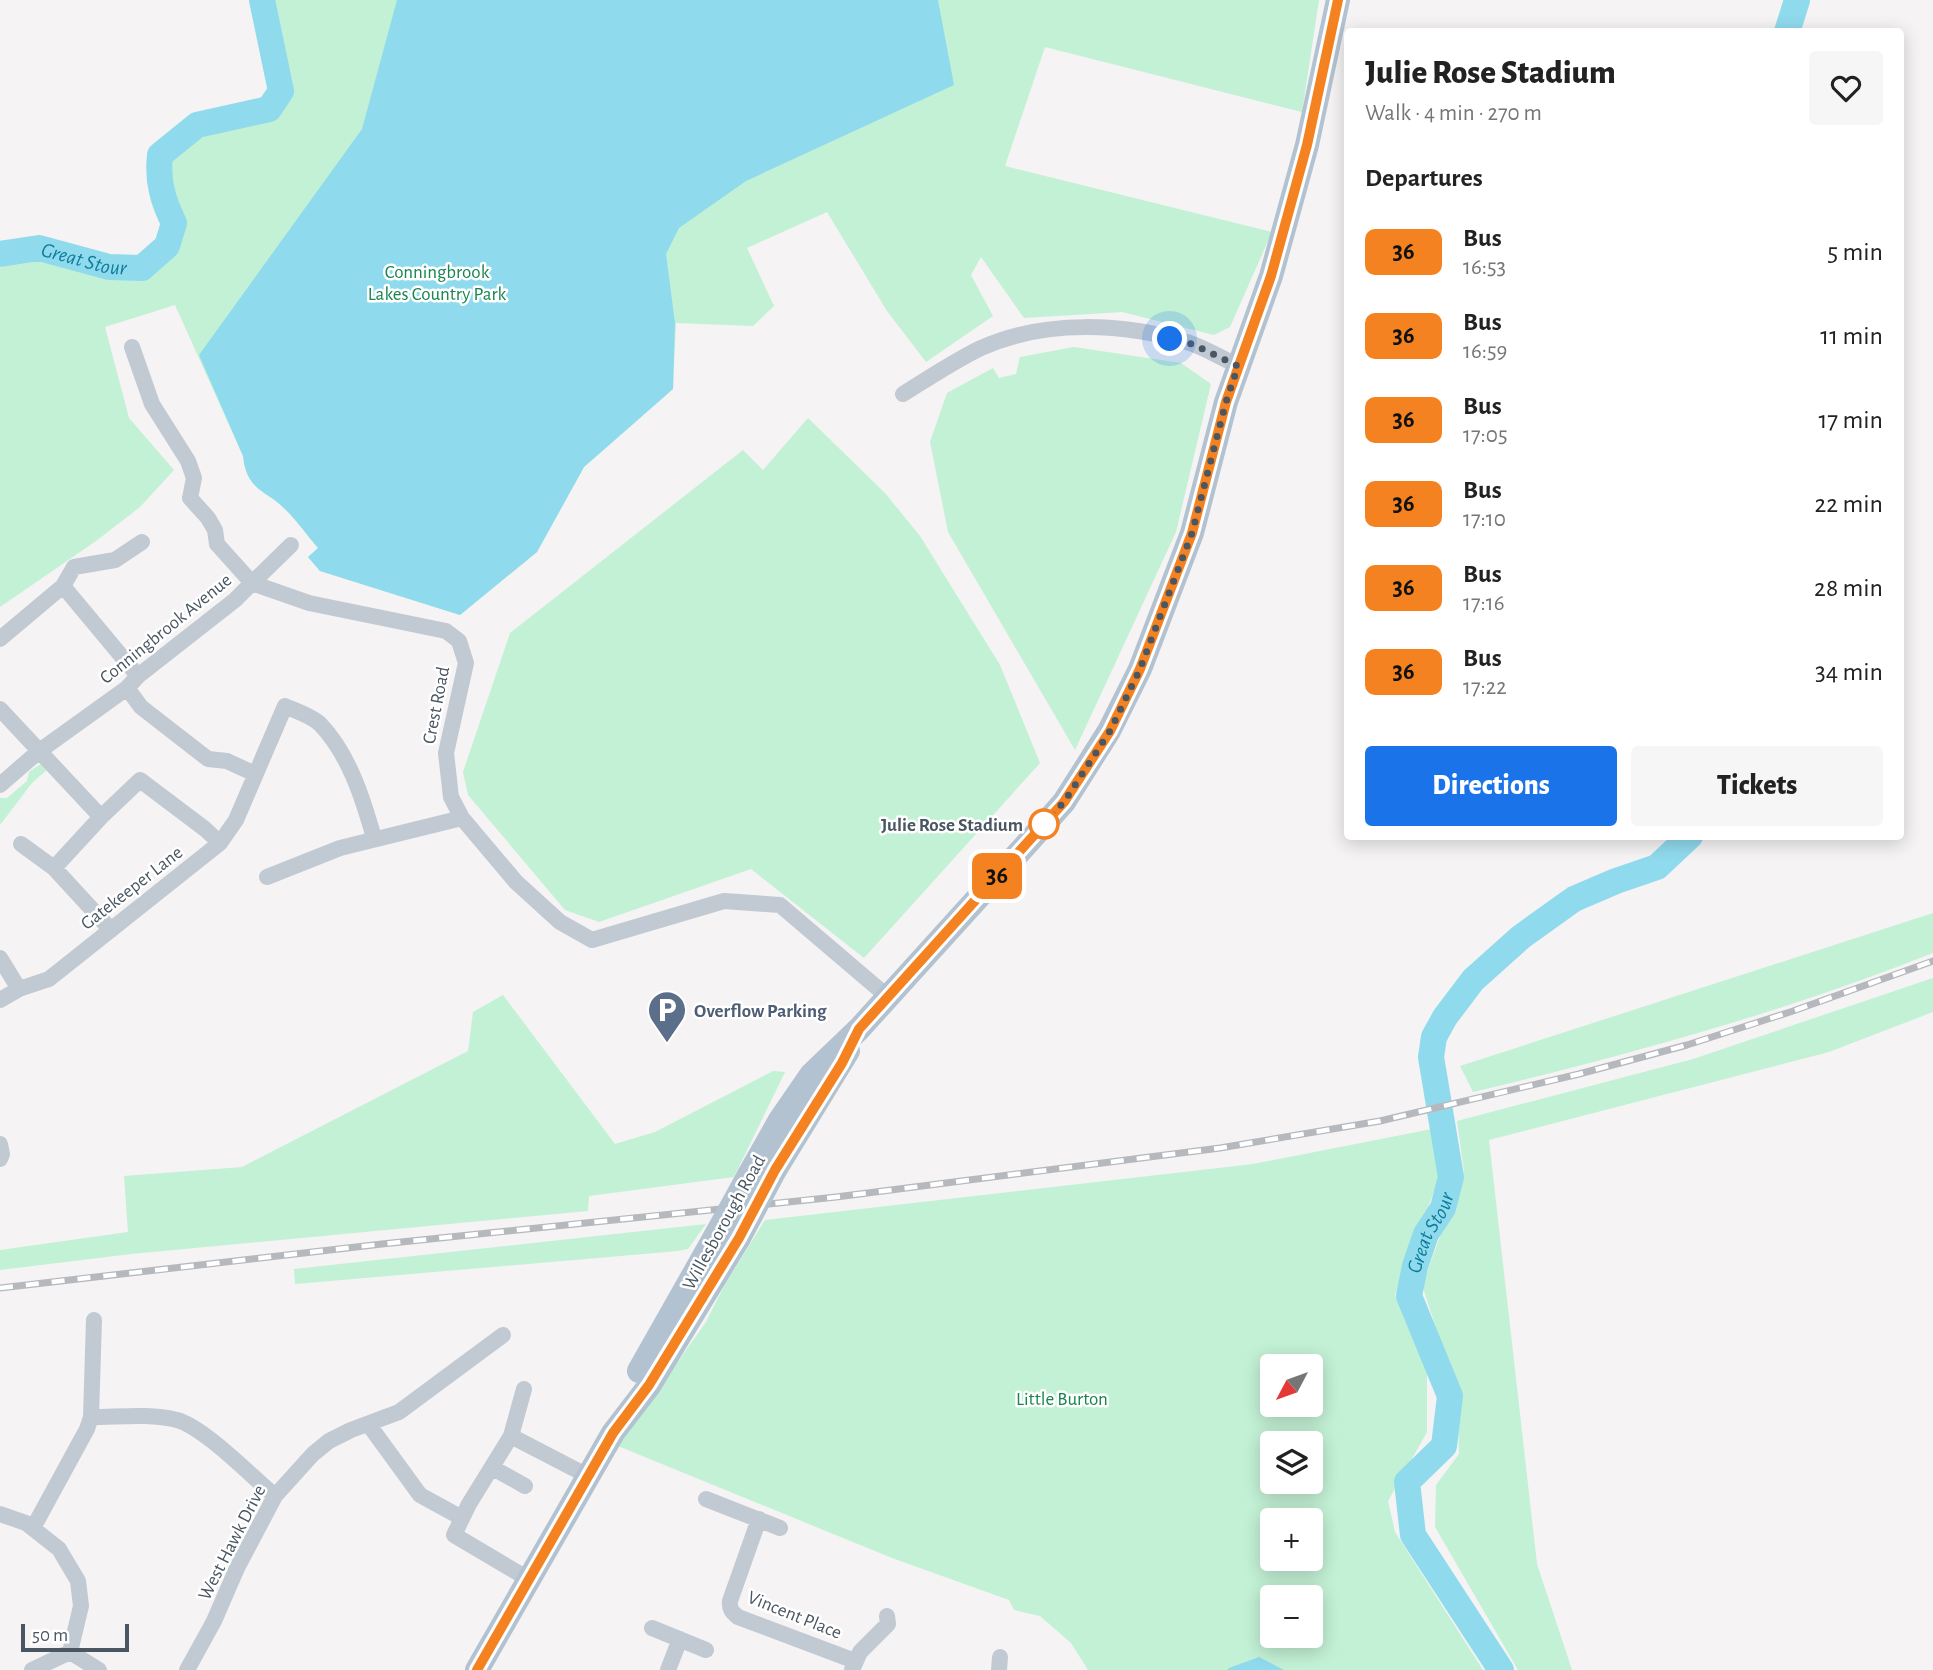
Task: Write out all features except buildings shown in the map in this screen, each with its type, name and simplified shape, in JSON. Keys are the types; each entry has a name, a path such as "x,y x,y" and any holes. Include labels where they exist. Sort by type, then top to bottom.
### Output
{"main road":[{"name":"Willesborough Road","path":"477,1670 613,1433 649,1385 727,1236 749,1175 780,1120 811,1074 859,1029 1064,802 1110,731 1140,669 1192,533 1223,414 1278,250 1307,145 1338,0"},
{"name":"Willesborough Road","path":"727,1236 775,1170 842,1063 859,1029"}],"street":[{"path":"903,394 984,347 1017,336 1070,327 1126,329 1192,344 1238,366"},
{"path":"132,347 152,404 188,461 194,478 190,498 208,518 215,530 217,544 252,583 291,545"},
{"path":"0,639 63,586 74,567 115,560 142,542"},
{"name":"Conningbrook Avenue","path":"0,785 38,752 235,600 252,583 309,603 446,631 459,641"},
{"path":"63,586 132,682 141,707 208,759 227,761 255,774"},
{"name":"Crest Road","path":"459,641 466,663 446,753 451,797 462,818"},
{"name":"Gatekeeper Lane","path":"0,1000 19,989 49,979 220,843 236,820 285,706 318,722 348,767 365,806 374,838"},
{"path":"0,709 102,817"},
{"path":"54,868 140,780 220,843"},
{"path":"267,877 340,848 462,818 516,882 560,922 592,940 724,901 780,905 888,997"},
{"path":"21,844 54,868 111,930"},
{"path":"0,957 19,989"},
{"path":"0,1144 0,1159"},
{"path":"33,1528 88,1429 91,1417 94,1320"},
{"name":"West Hawk Drive","path":"187,1670 275,1496 313,1454 329,1441 351,1430 400,1412 503,1335"},
{"path":"524,1389 510,1436 454,1535 530,1580"},
{"path":"91,1417 136,1414 179,1421 205,1436 275,1496"},
{"path":"369,1425 420,1495 462,1518"},
{"path":"510,1436 588,1476"},
{"path":"492,1468 525,1486"},
{"path":"706,1499 780,1528"},
{"path":"0,1514 26,1523 59,1549 78,1581 81,1606 70,1652"},
{"name":"Vincent Place","path":"759,1520 730,1601 729,1607 738,1617 853,1666 870,1642 888,1624 887,1616"},
{"path":"652,1628 706,1650"},
{"path":"668,1670 680,1639"},
{"path":"32,1670 70,1652"},
{"path":"70,1652 99,1670"}],"green space":[{"name":"Conningbrook Lakes Country Park","path":"271,0 1319,0 1302,112 1045,47 1005,166 1272,232 1230,327 1214,335 1122,312 1024,318 981,257 971,275 993,316 926,362 887,311 827,212 747,248 774,306 753,326 676,323 673,389 584,467 537,552 460,615 320,571 308,557 318,548 286,510 258,489 249,477 243,456 175,305 105,327 129,418 174,470 140,507 0,607 0,268 24,253 102,274 133,277 173,248 178,208 165,178 170,156 214,132 269,117 285,101 284,70"},
{"path":"1074,347 1181,363 1211,384 1176,532 1075,750 948,532 930,442 947,393 993,368 999,378 1016,374 1020,357"},
{"name":"Julie Rose Stadium","path":"808,418 885,493 920,536 1000,665 1040,763 864,958 751,869 599,922 565,910 468,795 463,772 510,633 743,450 763,470"},
{"path":"42,763 49,768 32,783 0,825 0,798 7,798 27,781 29,772"},
{"path":"1933,913 1933,953 1763,1013 1590,1063 1473,1092 1460,1066"},
{"path":"1933,978 1933,1012 1829,1052 1489,1140 1537,1564 1572,1670 1518,1670 1435,1527 1436,1485 1459,1454 1457,1392 1422,1285 1464,1172 1457,1121 1693,1059"},
{"path":"503,995 615,1144 655,1132 773,1071 785,1072 734,1177 589,1196 588,1211 131,1254 0,1270 0,1250 128,1232 124,1176 242,1167 468,1051 473,1012"},
{"name":"Little Burton","path":"1432,1129 1441,1173 1395,1295 1427,1363 1427,1432 1388,1501 1395,1532 1483,1670 1088,1670 1071,1643 1040,1616 1014,1610 1009,1600 892,1558 618,1446 706,1322 724,1286 765,1220 1253,1164"},
{"path":"706,1224 688,1249 678,1251 295,1284 294,1269"}],"water":[{"name":"Conningbrook Lakes Country Park","path":"397,0 938,0 954,85 746,181 679,228 666,254 675,323 673,389 584,467 537,552 460,615 320,571 308,557 318,548 286,510 258,489 249,477 243,456 199,355 362,129"},
{"path":"1259,1657 1284,1670 1227,1670 1229,1668"}],"waterway":[{"name":"Great Stour","path":"0,254 39,248 109,267 142,268 167,246 174,223 162,190 160,155 197,125 269,109 281,91 262,0"},
{"name":"Great Stour","path":"1788,28 1797,0"},
{"name":"Great Stour","path":"1501,1670 1413,1535 1407,1482 1444,1446 1450,1396 1409,1296 1415,1266 1426,1234 1443,1208 1451,1177 1431,1057 1434,1037 1445,1017 1473,980 1521,937 1574,899 1657,867 1686,840"}],"railway":[{"path":"0,1288 382,1244 836,1197 1220,1148 1380,1121 1579,1074 1687,1045 1933,961"}],"bus line":[{"name":"36","path":"477,1670 613,1433 649,1385 739,1238 775,1170 842,1063 859,1029 1064,802 1110,731 1140,669 1192,533 1226,402 1271,276 1307,145 1338,0"}],"place":[{"name":"Julie Rose Stadium","path":"1044,824"},
{"name":"Overflow Parking","path":"667,1044"}],"route":[{"path":"1044,824 1064,802 1110,731 1140,669 1192,533 1238,366 1192,344 1170,339"}]}
